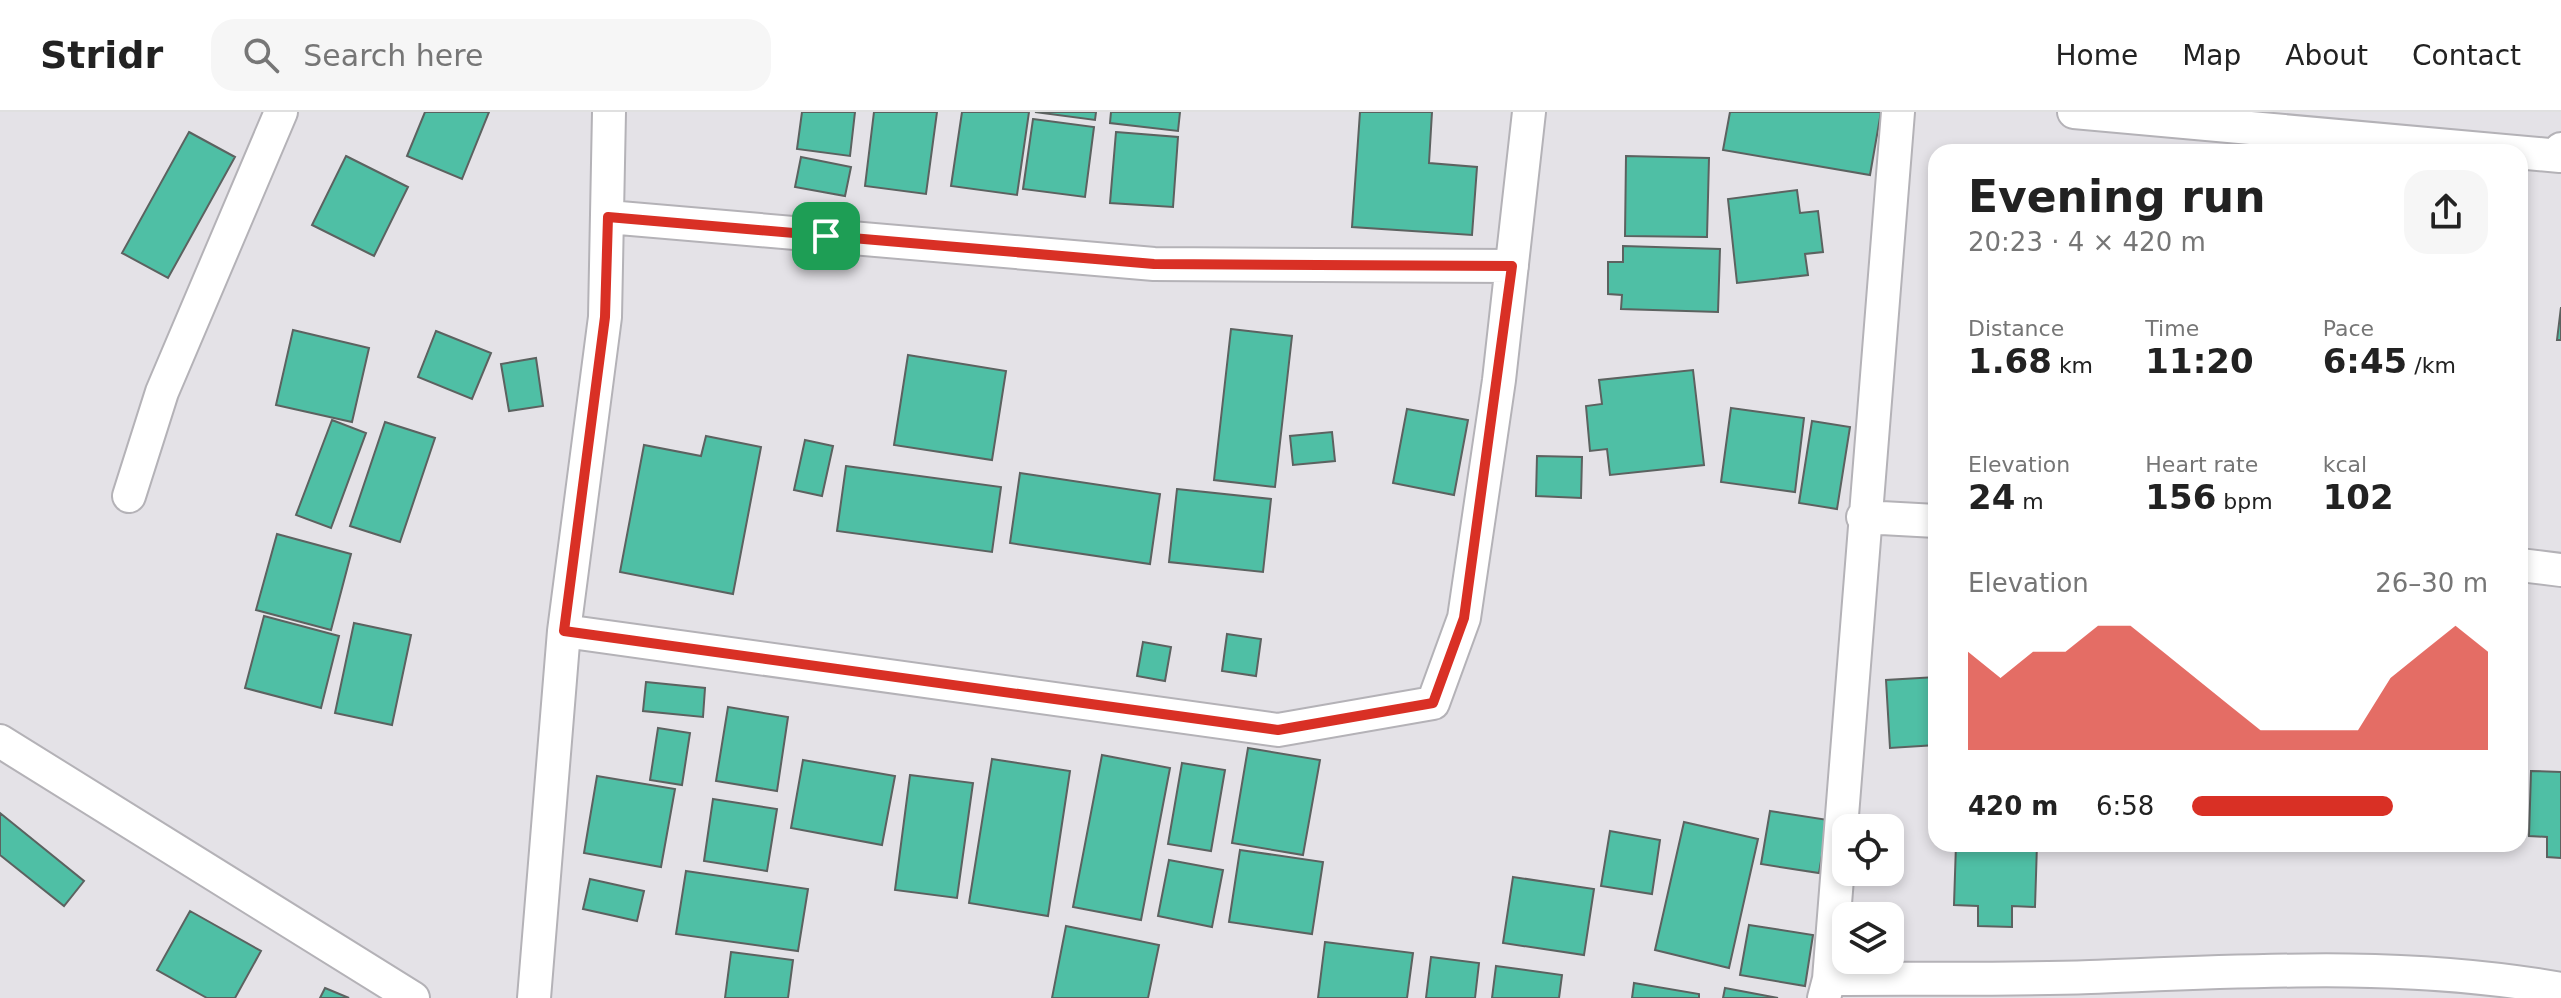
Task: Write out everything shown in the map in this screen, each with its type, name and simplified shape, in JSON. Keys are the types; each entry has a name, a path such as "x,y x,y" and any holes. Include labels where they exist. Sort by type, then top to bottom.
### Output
{"street":[{"path":"129,496 162,392 281,112"},
{"path":"534,998 564,631 605,317 609,112"},
{"path":"564,631 1278,730 1433,703 1464,618 1512,266 1529,112"},
{"path":"1898,112 1827,988 2291,968 2493,977 2561,989"},
{"path":"2074,112 2427,144"},
{"path":"2528,153 2560,156 2561,149"},
{"path":"608,217 1154,264 1512,266"},
{"path":"1863,517 1928,521"},
{"path":"2528,566 2561,570"},
{"path":"0,741 413,998"}],"building":[{"path":"425,112 489,112 462,179 407,156"},
{"path":"802,112 855,112 850,156 797,149"},
{"path":"874,112 937,112 926,194 865,186"},
{"path":"962,112 1029,112 1017,195 951,186"},
{"path":"1035,112 1096,112 1095,120"},
{"path":"1111,112 1180,112 1178,131 1110,123"},
{"path":"1360,112 1432,112 1429,163 1477,167 1472,235 1352,227"},
{"path":"1730,112 1881,112 1870,175 1723,150"},
{"path":"1033,119 1094,127 1085,197 1023,189"},
{"path":"189,132 235,157 168,278 122,253"},
{"path":"1116,132 1178,137 1173,207 1110,203"},
{"path":"346,156 408,187 374,256 312,225"},
{"path":"1626,156 1709,158 1707,237 1625,236"},
{"path":"801,157 851,167 845,196 795,187"},
{"path":"1797,190 1800,213 1818,211 1823,252 1805,254 1808,275 1737,283 1728,199"},
{"path":"1623,246 1720,249 1718,312 1621,309 1622,295 1608,294 1608,262 1623,262"},
{"path":"2561,307 2561,340 2557,340"},
{"path":"1231,329 1292,336 1275,487 1214,480"},
{"path":"293,330 369,348 352,422 276,405"},
{"path":"436,331 491,353 472,399 418,377"},
{"path":"908,355 1006,371 992,460 894,445"},
{"path":"536,358 543,406 509,411 501,364"},
{"path":"1693,370 1704,465 1610,475 1607,449 1590,451 1586,406 1602,404 1599,380"},
{"path":"1731,408 1804,418 1795,492 1721,482"},
{"path":"1407,409 1468,420 1454,495 1393,483"},
{"path":"332,420 366,433 331,528 296,515"},
{"path":"1812,421 1850,427 1837,509 1799,503"},
{"path":"385,422 435,438 400,542 350,526"},
{"path":"1332,432 1335,461 1293,465 1290,436"},
{"path":"706,436 761,447 733,594 620,572 644,445 701,456"},
{"path":"805,440 833,446 822,496 794,490"},
{"path":"1537,456 1582,457 1581,498 1536,496"},
{"path":"846,466 1001,487 992,552 837,531"},
{"path":"1020,473 1160,494 1150,564 1010,543"},
{"path":"1177,489 1271,499 1263,572 1169,562"},
{"path":"277,534 351,554 331,630 256,610"},
{"path":"264,616 339,636 321,708 245,688"},
{"path":"354,623 411,635 392,725 335,713"},
{"path":"1227,634 1261,639 1256,676 1222,671"},
{"path":"1143,642 1171,647 1165,681 1137,676"},
{"path":"1928,677 1928,746 1890,748 1886,680"},
{"path":"646,682 705,688 703,717 643,711"},
{"path":"728,707 788,717 777,791 716,781"},
{"path":"658,728 690,733 682,785 650,780"},
{"path":"1248,748 1320,760 1303,855 1232,843"},
{"path":"1102,755 1170,768 1141,920 1073,907"},
{"path":"992,759 1070,771 1048,916 969,903"},
{"path":"803,760 895,776 882,845 791,828"},
{"path":"1182,763 1225,770 1211,851 1168,844"},
{"path":"2531,771 2561,772 2561,858 2547,857 2547,837 2529,836"},
{"path":"910,775 973,783 957,898 895,890"},
{"path":"597,776 675,789 661,867 584,853"},
{"path":"713,799 777,809 767,871 704,861"},
{"path":"1770,811 1828,820 1819,873 1761,864"},
{"path":"0,813 84,881 64,906 0,855"},
{"path":"1684,822 1758,839 1729,968 1655,950"},
{"path":"1610,831 1660,840 1652,894 1601,886"},
{"path":"1240,850 1323,862 1312,934 1229,922"},
{"path":"1956,852 2037,852 2035,907 2012,906 2012,927 1978,926 1978,906 1954,905"},
{"path":"1169,860 1223,870 1212,927 1158,916"},
{"path":"686,871 808,889 798,951 676,934"},
{"path":"1513,877 1594,889 1584,955 1503,943"},
{"path":"590,879 644,891 637,921 583,909"},
{"path":"190,911 261,951 235,998 207,998 157,970"},
{"path":"1749,925 1813,935 1805,986 1740,975"},
{"path":"1066,926 1159,945 1148,998 1052,998"},
{"path":"1325,942 1413,953 1407,998 1318,998"},
{"path":"731,952 793,960 788,998 725,998"},
{"path":"1431,957 1479,963 1475,998 1426,998"},
{"path":"1496,966 1562,975 1559,998 1492,998"},
{"path":"1634,983 1699,994 1699,998 1632,998"},
{"path":"325,988 349,998 320,998"},
{"path":"1725,988 1778,998 1723,998"}],"route":[{"path":"608,217 826,236 1154,264 1512,266 1499,380 1464,618 1433,703 1278,730 1005,689 564,631 605,317 608,217"}]}
